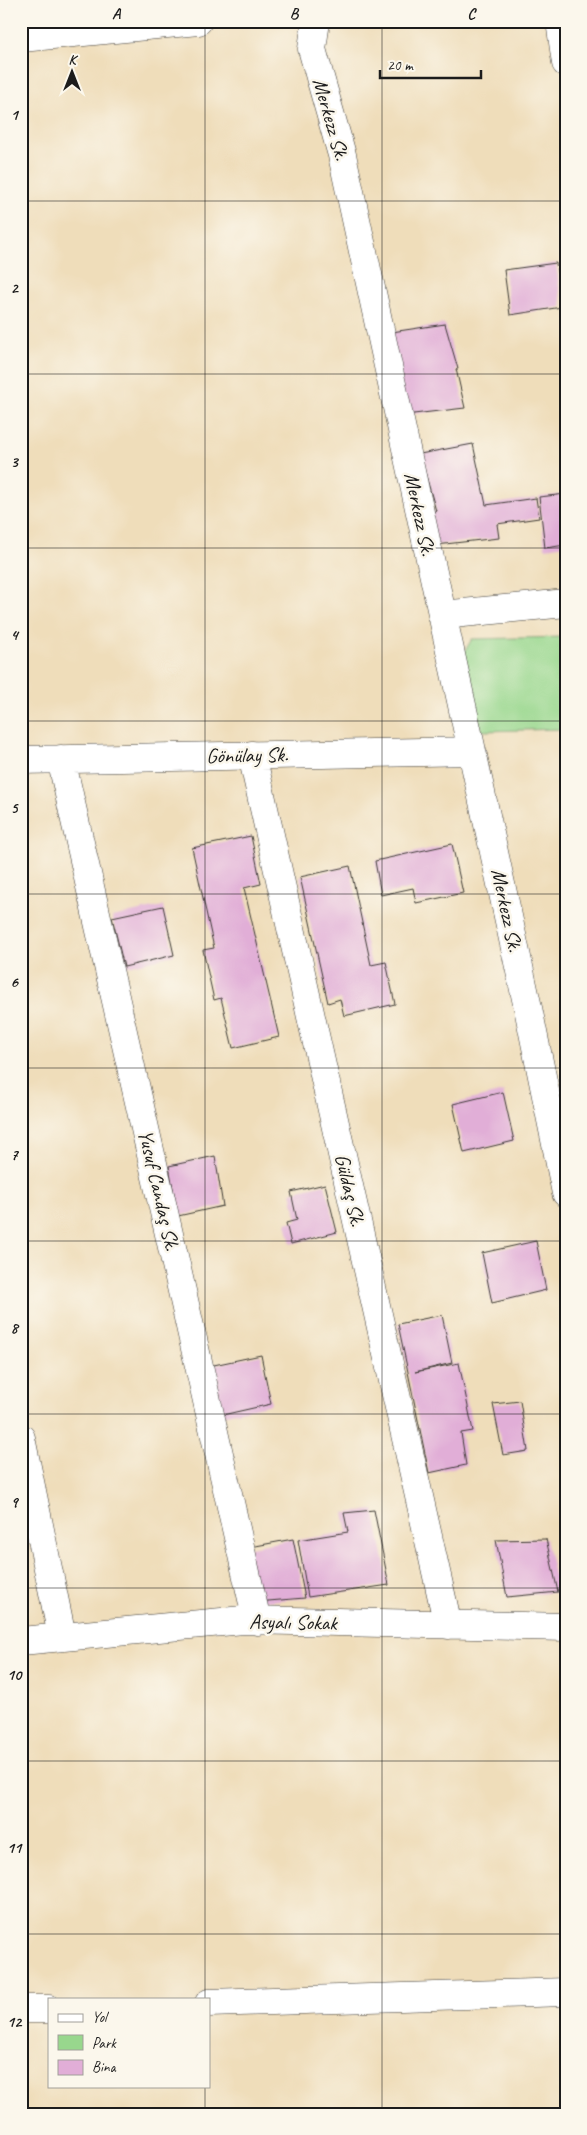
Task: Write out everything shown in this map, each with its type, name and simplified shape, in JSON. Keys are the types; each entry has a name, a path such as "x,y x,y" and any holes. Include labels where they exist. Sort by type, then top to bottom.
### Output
{"street":[{"path":"21,38 198,21"},
{"name":"Merkezz Sk.","path":"316,21 312,49 342,155 528,1008 566,1193"},
{"path":"560,21 566,62"},
{"path":"442,615 566,603"},
{"name":"Gönülay Sk.","path":"21,760 472,750"},
{"name":"Güldaş Sk.","path":"252,755 448,1625"},
{"name":"Yusuf Candaş Sk.","path":"61,759 257,1621"},
{"path":"21,1438 62,1636"},
{"name":"Asyalı Sokak","path":"21,1641 62,1636 257,1621 566,1627"},
{"path":"210,2003 566,1992"},
{"path":"21,2009 48,2008"}],"green space":[{"path":"566,637 566,729 481,731 463,654 472,639"}],"building":[{"path":"556,263 562,307 510,315 504,270"},
{"path":"445,324 458,369 456,369 465,408 405,415 385,333"},
{"path":"473,444 486,505 536,498 539,518 497,524 499,538 436,545 430,512 436,511 420,454"},
{"path":"566,494 566,545 545,548 539,497"},
{"path":"251,836 261,884 244,888 279,1037 233,1048 221,998 214,1000 203,950 214,948 192,848"},
{"path":"452,844 463,893 416,903 413,888 381,895 375,861"},
{"path":"350,866 371,965 386,962 395,1004 344,1016 340,999 328,1003 300,877"},
{"path":"163,906 174,955 124,967 112,917"},
{"path":"503,1092 514,1141 464,1153 453,1104"},
{"path":"215,1156 223,1206 178,1216 169,1166"},
{"path":"325,1184 337,1232 291,1244 286,1223 297,1220 291,1192"},
{"path":"536,1241 546,1290 492,1303 482,1253"},
{"path":"442,1315 452,1363 415,1372 459,1363 473,1431 461,1433 466,1465 429,1473 398,1324"},
{"path":"261,1355 271,1404 218,1416 209,1366"},
{"path":"520,1401 528,1451 503,1455 493,1404"},
{"path":"374,1510 389,1585 308,1597 298,1540 348,1532 344,1513"},
{"path":"293,1539 305,1598 256,1602 245,1548"},
{"path":"546,1539 558,1592 507,1597 496,1540"}]}
